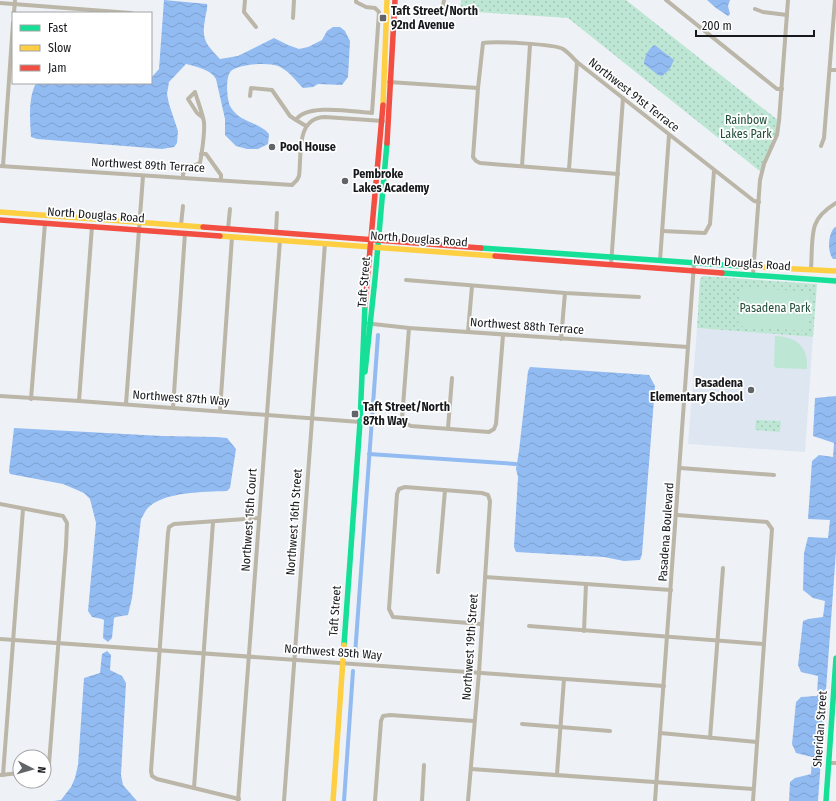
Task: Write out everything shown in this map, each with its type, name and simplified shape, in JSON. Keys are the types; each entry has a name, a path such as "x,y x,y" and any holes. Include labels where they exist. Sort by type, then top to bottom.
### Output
{"main road":[{"name":"Taft Street","path":"333,801 360,422 364,323 382,121 387,0"},
{"name":"Taft Street","path":"360,422 371,324 389,122 394,0"},
{"name":"North Douglas Road","path":"0,212 694,264 836,271"},
{"name":"North Douglas Road","path":"0,220 836,280"},
{"path":"282,240 297,238 314,239 320,236"},
{"name":"Sheridan Street","path":"826,801 836,658"}],"street":[{"path":"245,0 244,12 256,27"},
{"path":"293,18 294,0"},
{"path":"296,120 301,114 324,109 372,113 378,12 374,8 366,7 356,2 356,0"},
{"path":"443,6 444,0"},
{"path":"666,0 777,89 782,89"},
{"path":"753,275 758,202 762,172 778,135 788,0"},
{"path":"821,146 824,138 835,0"},
{"path":"0,3 14,2 120,12"},
{"path":"755,9 763,12 787,14"},
{"name":"Northwest 91st Terrace","path":"478,88 483,44 490,42 557,47 564,50 669,135 754,201 758,202"},
{"path":"522,166 530,45"},
{"path":"2,166 12,49"},
{"path":"569,169 577,62"},
{"path":"830,70 836,70"},
{"path":"384,81 478,88 473,157 480,163 618,174"},
{"path":"250,96 251,88 272,90 290,116 306,126 312,120 322,117 389,122"},
{"path":"183,177 183,173 190,167 200,163 202,154 204,124 195,92 188,99 197,113 202,117"},
{"path":"612,265 624,98"},
{"name":"Northwest 89th Terrace","path":"2,166 288,185 295,183 299,176 302,136 306,126"},
{"path":"660,261 669,135"},
{"path":"202,154 206,154 221,175 220,180"},
{"path":"662,230 705,233 710,224 714,170"},
{"path":"126,404 143,176"},
{"path":"811,269 814,226 818,219 836,203"},
{"path":"181,225 183,206"},
{"path":"228,229 230,209"},
{"path":"276,232 277,213"},
{"path":"31,398 45,223"},
{"path":"79,401 92,226"},
{"path":"173,408 185,233"},
{"path":"220,411 232,237"},
{"name":"Northwest 15th Court","path":"239,800 248,657 282,240"},
{"name":"Northwest 16th Street","path":"284,801 324,244"},
{"name":"Pasadena Boulevard","path":"655,801 677,515 694,264"},
{"path":"406,280 565,293 639,297"},
{"path":"468,332 472,286"},
{"path":"561,339 565,293"},
{"name":"Northwest 88th Terrace","path":"364,323 503,335 688,347"},
{"path":"409,328 402,419 405,423 411,426 489,432 494,429 496,424 503,335"},
{"path":"448,428 452,378"},
{"name":"Northwest 87th Way","path":"0,396 360,422"},
{"path":"680,468 774,474"},
{"path":"438,572 444,490 405,487 399,489 397,494 389,609 391,615 393,617 482,624"},
{"name":"Northwest 19th Street","path":"444,490 482,493 488,495 490,501 479,672 468,801"},
{"path":"0,504 63,516 66,523 66,546 50,749"},
{"path":"12,774 2,775 23,509"},
{"path":"677,515 767,522 772,529 753,801"},
{"path":"239,800 156,779 152,776 151,771 169,527 174,524 259,518"},
{"path":"194,788 214,522"},
{"path":"710,738 723,568"},
{"path":"485,577 671,590"},
{"path":"584,631 586,584"},
{"path":"529,626 763,644"},
{"name":"Northwest 85th Way","path":"0,639 664,686"},
{"path":"556,774 564,679"},
{"path":"375,801 380,721 383,716 390,715 474,721"},
{"path":"522,724 610,731"},
{"path":"660,734 757,742"},
{"path":"830,755 836,755"},
{"path":"829,762 836,763"},
{"path":"422,801 424,765"},
{"path":"471,769 754,789"}],"shaded area":[{"name":"Pasadena Elementary School","path":"697,328 813,337 805,452 688,444"}],"green space":[{"name":"Rainbow Lakes Park","path":"461,0 626,0 779,121 777,135 761,172 568,18 460,11"},
{"name":"Pasadena Park","path":"703,276 817,284 813,337 697,328 700,279"},
{"path":"741,287 811,292 808,331 738,326"},
{"path":"775,336 790,338 800,345 806,355 807,369 776,368 774,366"},
{"path":"756,420 781,421 780,432 755,430"}],"water":[{"path":"164,0 207,4 204,27 206,42 220,59 238,56 274,38 299,49 308,47 322,40 327,31 333,27 340,27 345,31 350,41 348,77 342,85 318,84 313,87 303,88 285,70 278,66 268,64 247,65 231,71 227,83 227,93 230,106 238,116 260,127 269,134 268,144 258,149 247,149 236,146 225,135 225,119 216,79 210,73 199,67 186,64 169,82 167,94 178,131 177,143 174,147 162,149 37,139 31,137 31,102 33,89 36,84 152,84 152,77 159,69"},
{"path":"707,0 730,0 728,6 730,14 728,16"},
{"path":"654,45 674,60 669,70 662,76 658,75 644,64 647,54"},
{"path":"835,227 836,259 833,259 830,252 829,243 831,234"},
{"path":"530,367 649,375 655,386 642,554 640,560 624,561 604,557 516,552 514,547 518,477 516,469 528,371"},
{"path":"836,396 836,551 818,801 789,801 790,782 795,778 811,774 812,757 796,753 792,744 796,702 801,697 817,696 818,676 801,672 798,665 803,621 823,617 825,601 813,598 803,590 804,553 808,537 828,538 830,520 808,519 812,461 819,455 833,457 834,443 813,436 815,398"},
{"path":"14,428 227,438 236,449 230,488 227,491 196,492 174,496 154,503 147,509 141,519 132,598 128,615 114,618 112,638 108,642 103,638 104,620 92,617 88,611 96,523 90,499 84,493 63,484 10,474 9,471"},
{"path":"107,651 111,655 110,670 122,676 126,683 121,775 123,785 137,801 54,801 61,800 71,787 75,778 78,765 84,678 100,673 102,654"}],"waterway":[{"path":"355,655 378,335"},
{"path":"369,454 516,464"},
{"path":"344,801 353,671"}],"traffic: fast":[{"path":"365,372 387,143"},
{"path":"481,248 740,266"},
{"path":"722,273 836,281"},
{"path":"344,645 360,422 365,305"},
{"path":"826,801 836,658"}],"traffic: slow":[{"path":"383,105 387,0"},
{"path":"0,212 203,227"},
{"path":"220,236 495,256"},
{"path":"740,266 836,271"},
{"path":"333,801 344,645"}],"traffic: jam":[{"path":"387,143 395,0"},
{"path":"365,305 383,105"},
{"path":"0,220 220,236"},
{"path":"203,227 481,248"},
{"path":"495,256 722,273"}],"place":[{"name":"Taft Street/North 92nd Avenue","path":"383,18"},
{"name":"Pool House","path":"272,147"},
{"name":"Pembroke Lakes Academy","path":"345,181"},
{"name":"Pasadena Elementary School","path":"751,390"},
{"name":"Taft Street/North 87th Way","path":"355,414"}]}
